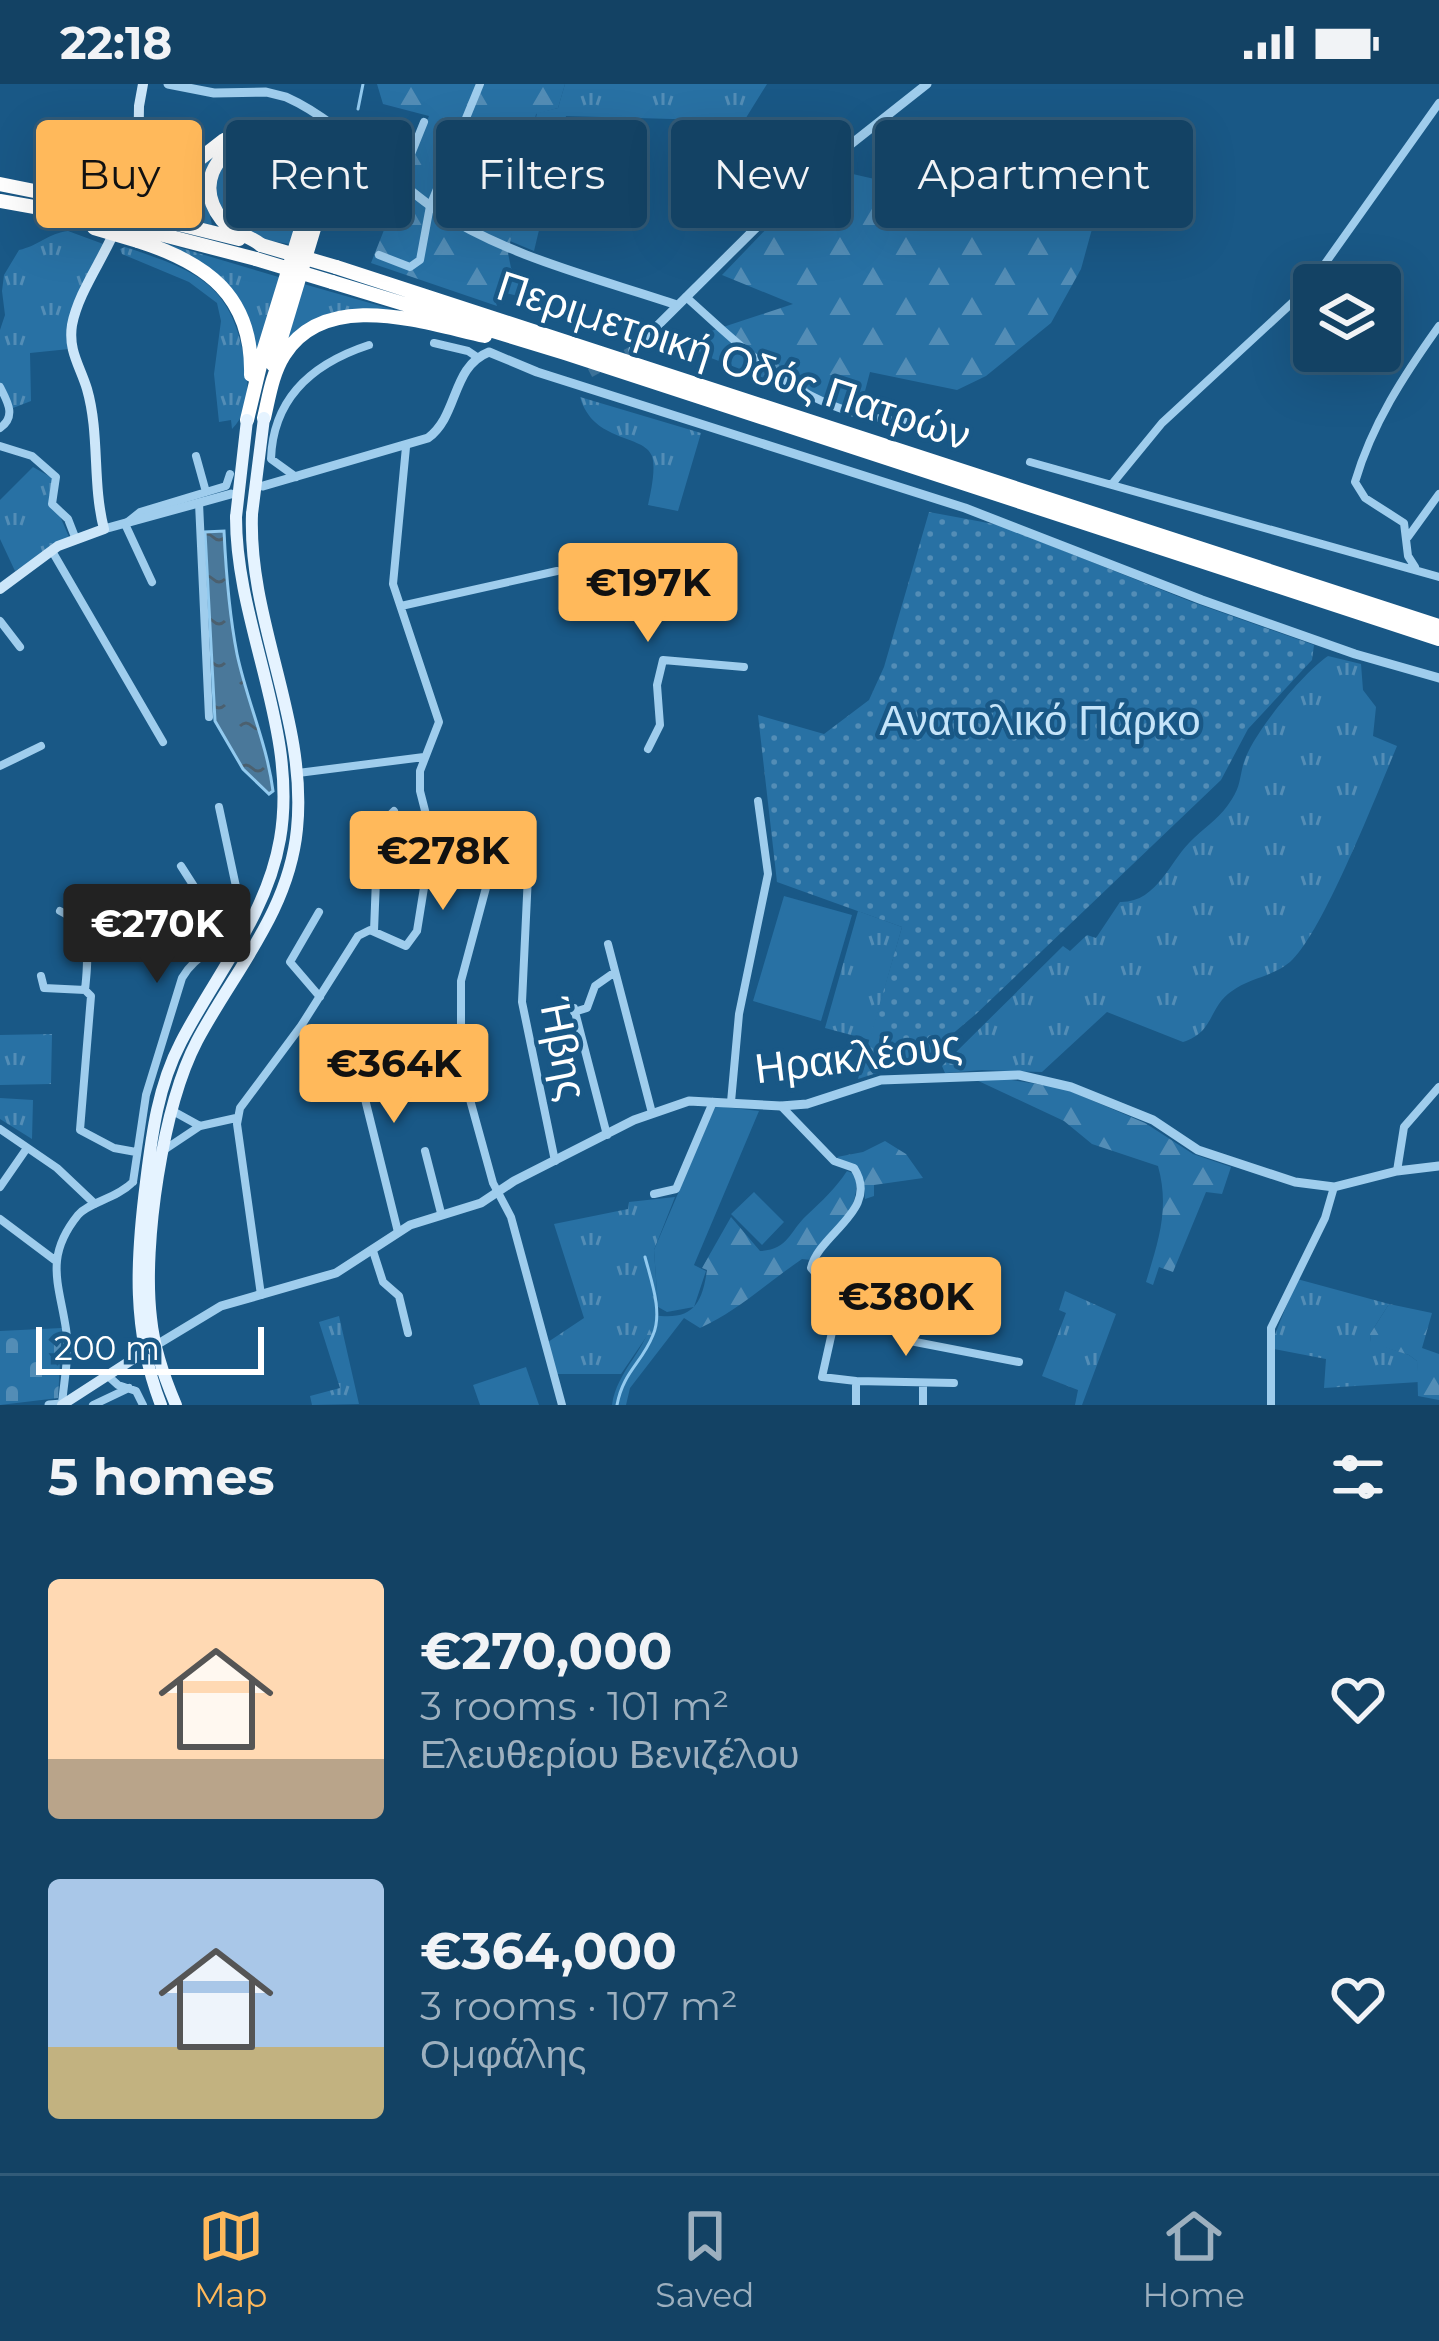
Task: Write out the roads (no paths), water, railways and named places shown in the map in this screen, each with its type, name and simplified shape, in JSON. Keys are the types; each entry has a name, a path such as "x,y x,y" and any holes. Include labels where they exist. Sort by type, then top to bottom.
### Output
{"highway":[{"path":"202,157 250,128 284,130 318,160 322,202 275,354 264,418"},
{"path":"247,420 313,190 310,170 301,155 263,137 230,149 218,163 211,183 212,200 222,220 259,252"},
{"path":"0,184 36,191"},
{"name":"Περιμετρική Οδός Πατρών","path":"0,201 36,205"},
{"name":"Περιμετρική Οδός Πατρών","path":"128,228 143,236 259,252"},
{"name":"Περιμετρική Οδός Πατρών","path":"186,228 1439,626"},
{"path":"143,236 195,264 235,304 250,346 247,420"},
{"name":"Περιμετρική Οδός Πατρών","path":"334,274 730,410 1439,639"},
{"path":"264,418 276,370 292,344 323,322 352,315 381,316 493,338 730,410"}],"main road":[{"path":"0,589 52,550 75,537 104,530 96,494 90,404 75,362 72,328 138,173 143,84"},
{"path":"176,1405 150,1348 149,1272 171,1110 197,1042 278,904 296,841 298,773 258,596 252,514 264,418"},
{"path":"161,1405 136,1285 140,1181 168,1070 259,907 280,840 281,758 244,598 236,517 247,420"},
{"name":"Ηρακλέους","path":"62,1404 150,1348"}],"street":[{"path":"168,84 214,93 267,88 320,120"},
{"path":"379,255 410,267 417,265 430,206 480,84"},
{"path":"633,350 798,186 927,84"},
{"path":"1112,484 1162,423 1307,289 1439,103"},
{"path":"412,152 424,122"},
{"path":"412,189 471,231 681,301 773,376 824,403 866,417 918,424"},
{"path":"1424,572 1410,561 1399,516 1365,498 1354,482 1400,380 1439,326"},
{"path":"434,343 471,352 477,358"},
{"path":"296,477 271,459 281,408 313,372 344,353 369,345"},
{"path":"262,486 406,447 439,429 464,370 489,352 531,370 965,508 1202,600 1439,678"},
{"path":"579,385 590,373"},
{"path":"0,387 10,408 7,423 0,428"},
{"path":"0,446 32,456 56,477 52,502 68,519 75,537"},
{"path":"163,1150 200,1126 236,1118 358,936 374,932 404,946 418,931 432,832 419,787 439,716 392,569 406,447"},
{"path":"196,456 206,492"},
{"path":"1030,462 1439,577"},
{"path":"125,524 140,512 226,486 230,474"},
{"path":"104,530 231,494"},
{"path":"1407,538 1439,494"},
{"path":"200,503 209,717"},
{"path":"125,524 152,583"},
{"path":"52,550 163,742"},
{"path":"401,606 557,571"},
{"path":"0,621 20,647"},
{"path":"648,749 661,725 657,685 663,661 744,668"},
{"path":"0,766 41,746"},
{"path":"298,773 424,758"},
{"path":"731,1102 739,1014 768,874 758,801"},
{"path":"62,1404 67,1331 56,1261 59,1245 80,1213 140,1181 136,1152 146,1096 182,978 191,965 227,938 242,908 219,807"},
{"path":"374,932 378,827 394,811"},
{"path":"368,821 378,827"},
{"path":"181,866 227,938"},
{"name":"Ήβης","path":"528,875 522,1002 555,1161"},
{"path":"488,884 464,964 459,1034 468,1099 497,1192 511,1217 562,1405"},
{"path":"60,910 72,919 89,946 85,990 91,1002 80,1129 97,1141 136,1152"},
{"path":"320,912 290,962 320,997"},
{"path":"608,944 652,1113"},
{"path":"607,1135 574,1010 587,1007 599,980 616,972"},
{"path":"41,976 40,985 47,989 85,990"},
{"name":"Ηρακλέους","path":"150,1348 214,1310 320,1280 398,1232 441,1213 477,1205 555,1161 682,1102 807,1104 881,1080 1019,1075 1071,1087 1131,1111 1209,1154 1282,1178 1334,1186 1439,1166"},
{"path":"342,1088 361,1083 398,1232"},
{"path":"1396,1171 1404,1127 1439,1087"},
{"path":"654,1194 676,1189 713,1100"},
{"path":"782,1106 834,1161 858,1173 861,1190 856,1206 812,1264 818,1280 839,1301 890,1326 909,1342 1019,1362"},
{"path":"171,1110 200,1126"},
{"path":"236,1118 261,1294"},
{"path":"0,1129 65,1175 95,1204"},
{"path":"0,1187 27,1148"},
{"path":"425,1150 441,1213"},
{"path":"1271,1405 1271,1328 1325,1218 1334,1186"},
{"path":"0,1219 56,1261"},
{"path":"373,1251 383,1282 399,1296 408,1333"},
{"path":"839,1301 821,1374 826,1380 954,1384"},
{"path":"109,1376 136,1391 143,1405"},
{"path":"856,1381 856,1405"},
{"path":"923,1382 923,1405"},
{"path":"93,1405 129,1388"},
{"name":"Ηρακλέους","path":"49,1405 62,1404"}],"water":[{"path":"224,531 234,639 270,774 273,791 269,794 243,769 215,721 205,532"}],"waterway":[{"path":"358,109 363,84"},
{"path":"617,1405 656,1326 655,1296 645,1257"}],"tunnel":[{"path":"590,373 633,350"}],"park label":[{"name":"Ανατολικό Πάρκο","path":"1040,720"}]}
